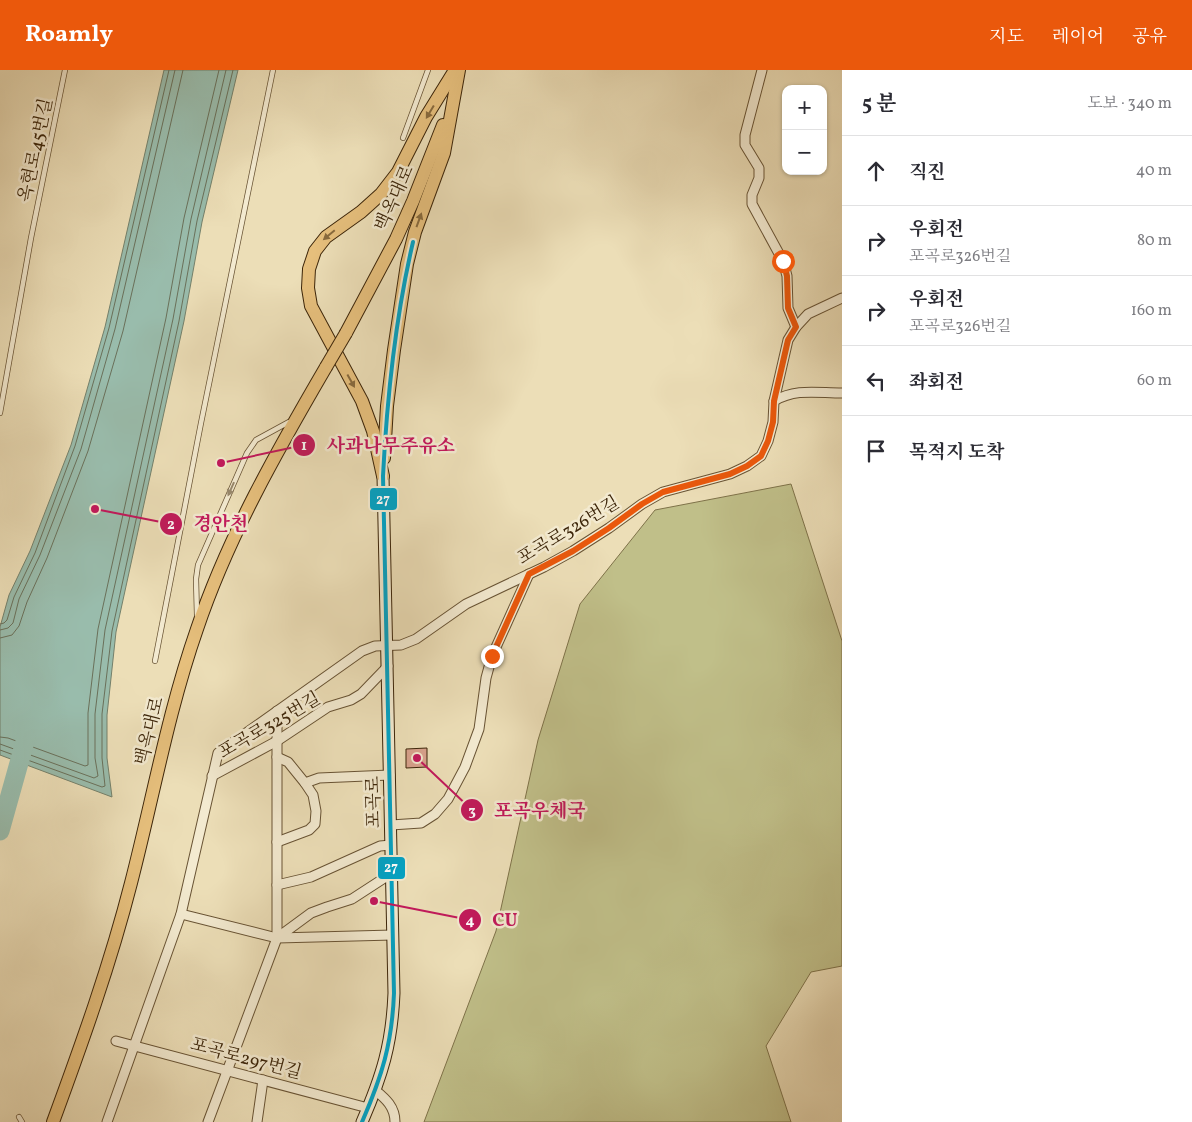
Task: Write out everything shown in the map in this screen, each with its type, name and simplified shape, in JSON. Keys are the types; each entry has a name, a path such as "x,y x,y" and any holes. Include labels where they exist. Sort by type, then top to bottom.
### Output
{"main road":[{"name":"백옥대로","path":"53,1122 96,1004 116,937 131,884 172,712 198,626 234,540 272,462 346,333 396,239 447,114 458,70"},
{"path":"383,476 387,406 401,299 415,232 444,153 458,70"},
{"path":"383,476 373,431 362,401 311,306 308,288 309,269 315,251 326,237 361,212 381,194 398,172 426,117 458,70"}],"street":[{"path":"762,70 745,135 745,145 759,168 759,178 752,195 752,204 783,261 787,276 788,308 796,327"},
{"name":"포곡로326번길","path":"107,1122 181,914 218,753 362,652 375,646 401,645 416,639 466,604 529,574 580,546 663,492 730,474 747,466 761,456 768,441 773,422 774,401 788,340 796,327 808,314 842,298"},
{"path":"774,401 796,392 842,393"},
{"name":"포곡로","path":"362,1122 383,1069 390,1042 393,1018 388,646 383,476"},
{"path":"391,826 421,824 435,814 448,799 465,767 479,729 486,678 492,656 529,574"},
{"name":"포곡로325번길","path":"212,776 277,741 328,707 351,700 361,694 388,666"},
{"path":"208,1122 277,938 277,711"},
{"path":"277,757 288,762 305,782 313,795 316,811 315,824 309,830 277,842"},
{"path":"305,782 319,778 390,775"},
{"path":"277,884 311,877 380,846 391,845"},
{"path":"277,938 311,913 352,899 392,873"},
{"path":"181,914 277,938 393,935"},
{"name":"포곡로297번길","path":"116,1040 368,1108"},
{"path":"257,1122 263,1080"},
{"path":"375,1090 389,1103 395,1115 395,1122"}],"lane":[{"name":"옥현로45번길","path":"0,414 30,238 65,70"},
{"path":"155,661 273,70"},
{"path":"403,138 428,70"},
{"path":"198,626 196,579 198,564 247,453 256,440 297,418"},
{"path":"16,1122 19,1118 22,1122"}],"shaded area":[{"path":"791,484 842,641 842,966 811,972 766,1046 791,1122 424,1122 496,931 538,740 580,604 655,510"}],"water":[{"path":"164,70 238,70 202,222 184,321 116,632 107,715 107,758 112,797 0,755 0,627 9,595 30,551 71,445 105,327"}],"building":[{"path":"427,748 427,767 406,768 406,749"}],"waterway":[{"path":"0,831 26,738"}],"transit line":[{"name":"27","path":"362,1122 385,1059 393,1011 383,476 393,358 401,300 413,242"}],"place":[{"name":"사과나무주유소","path":"221,463"},
{"name":"경안천","path":"95,509"},
{"name":"포곡우체국","path":"417,758"},
{"name":"CU","path":"374,901"}],"route":[{"path":"492,656 529,574 573,551 663,492 730,474 747,466 761,456 768,441 773,422 774,401 788,340 796,327 788,308 787,276 783,261"}]}
